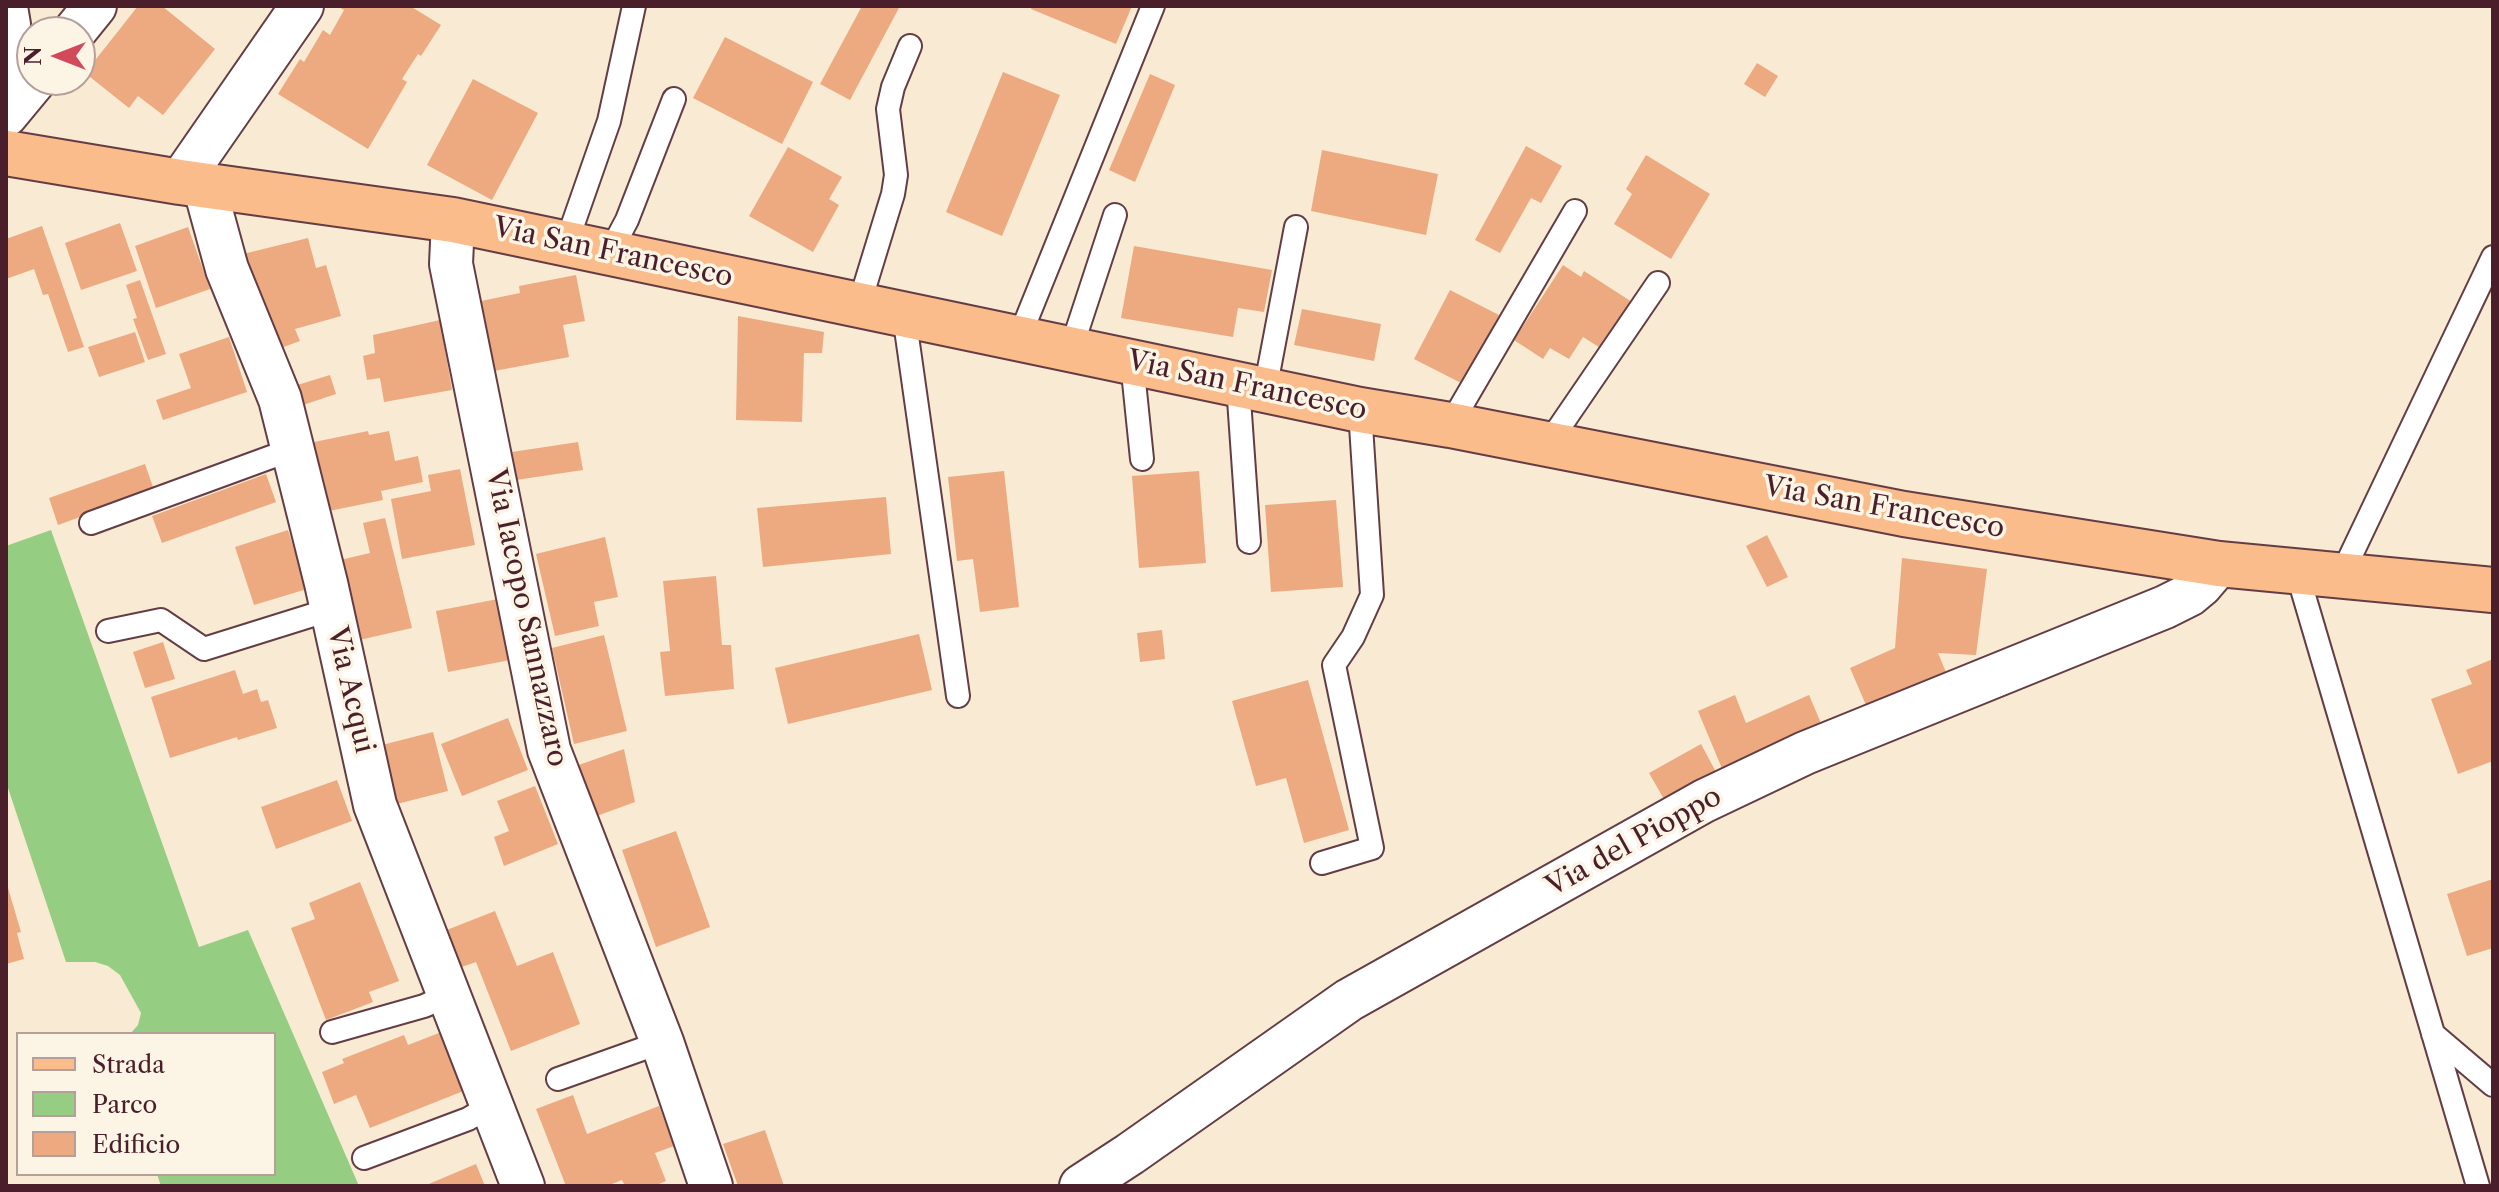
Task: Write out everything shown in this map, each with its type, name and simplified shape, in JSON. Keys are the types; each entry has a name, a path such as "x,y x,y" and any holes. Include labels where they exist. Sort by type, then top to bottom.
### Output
{"main road":[{"name":"Via San Francesco","path":"6,153 192,184 453,220 1360,410 1904,514 2219,564 2493,590"}],"street":[{"path":"192,184 302,6"},
{"name":"Via Acqui","path":"192,184 280,399 332,609 375,805 523,1186"},
{"name":"Via Iacopo Sannazzaro","path":"453,220 451,264 549,750 662,1042 703,1182"},
{"name":"Via del Pioppo","path":"1081,1186 1349,1000 1704,801 1805,753 2165,607 2189,595 2219,564"}],"lane":[{"path":"16,6 19,24 14,68 20,98"},
{"path":"566,244 609,121 634,6"},
{"path":"1019,338 1153,6"},
{"path":"859,305 893,194 896,175 888,109 893,87 910,46"},
{"path":"610,252 632,209 674,99"},
{"path":"1450,425 1575,211"},
{"path":"1071,349 1115,215"},
{"path":"1249,542 1252,387 1296,227"},
{"path":"2341,576 2493,257"},
{"path":"1548,444 1658,283"},
{"path":"904,315 958,696"},
{"path":"1132,362 1142,459"},
{"path":"1322,863 1372,848 1334,665 1353,637 1372,595 1360,410"},
{"path":"91,523 293,449"},
{"path":"2297,572 2478,1186"},
{"path":"108,631 161,620 204,649 332,609"},
{"path":"332,1032 424,1006 449,995"},
{"path":"2433,1034 2493,1085"},
{"path":"558,1079 662,1042"},
{"path":"364,1158 468,1119 492,1105"}],"green space":[{"path":"51,530 199,947 248,930 359,1186 161,1186 158,1176 276,1176 276,1032 132,1032 138,1025 141,1013 120,975 108,966 95,962 66,962 6,782 6,546"}],"building":[{"path":"138,6 162,6 215,49 163,115 138,96 129,108 96,82 96,59"},
{"path":"337,6 410,6 441,25 402,79 407,82 368,149 278,94 300,59 304,62 323,30 330,35 344,10"},
{"path":"862,6 900,6 850,100 820,84"},
{"path":"1032,6 1132,6 1116,44 1031,9"},
{"path":"725,37 813,82 782,144 693,98"},
{"path":"1757,63 1778,76 1765,97 1744,84"},
{"path":"1003,72 1060,95 1002,236 946,212"},
{"path":"1150,74 1175,85 1135,182 1109,170"},
{"path":"473,79 538,113 492,200 427,165"},
{"path":"1526,146 1562,166 1541,203 1531,198 1500,253 1475,240"},
{"path":"788,147 842,177 829,199 839,205 813,252 749,216"},
{"path":"1322,150 1438,174 1426,235 1311,211"},
{"path":"1646,155 1710,194 1671,259 1614,224 1632,194 1626,189"},
{"path":"120,223 137,271 81,290 65,243"},
{"path":"42,226 84,347 68,352 48,294 43,295 34,269 6,279 6,239"},
{"path":"188,227 210,289 156,308 135,246"},
{"path":"308,238 316,268 326,265 341,316 295,329 300,341 275,350 239,255"},
{"path":"1134,246 1272,270 1264,312 1238,308 1233,337 1121,318"},
{"path":"1563,265 1581,277 1584,271 1632,302 1602,349 1583,337 1569,359 1550,348 1543,359 1514,340"},
{"path":"576,275 585,321 563,325 569,357 494,371 481,301 520,293 519,286"},
{"path":"140,280 166,354 148,360 133,319 137,318 126,285"},
{"path":"1450,290 1499,315 1463,384 1414,359"},
{"path":"1302,309 1381,324 1374,361 1294,345"},
{"path":"738,316 824,332 822,353 804,353 802,422 736,420"},
{"path":"440,320 452,390 384,402 380,378 367,380 363,356 375,353 373,335"},
{"path":"135,332 145,362 99,377 88,347"},
{"path":"229,337 247,392 163,420 156,400 191,388 179,354"},
{"path":"330,375 336,394 300,406 294,386"},
{"path":"368,431 369,435 389,431 395,461 418,456 423,482 381,491 383,500 324,512 309,443"},
{"path":"578,442 583,470 516,480 512,452"},
{"path":"145,464 154,490 58,525 49,498"},
{"path":"460,469 475,545 402,559 391,499 431,491 428,475"},
{"path":"1004,471 1019,607 980,612 973,559 957,561 948,477"},
{"path":"1199,471 1206,563 1139,568 1132,476"},
{"path":"266,474 276,502 162,543 152,516"},
{"path":"886,497 891,554 763,567 757,508"},
{"path":"1336,500 1343,587 1271,592 1265,505"},
{"path":"385,518 412,628 359,640 340,560 370,553 363,523"},
{"path":"288,530 307,589 254,605 235,547"},
{"path":"1767,535 1788,577 1767,587 1746,546"},
{"path":"605,537 618,597 594,602 599,626 555,636 536,554"},
{"path":"1902,558 1987,569 1976,655 1938,653 1948,677 1869,712 1850,668 1895,648"},
{"path":"716,576 722,645 731,645 734,689 665,696 660,652 670,651 663,581"},
{"path":"498,599 510,660 448,672 436,611"},
{"path":"1162,630 1165,659 1140,662 1137,633"},
{"path":"919,634 932,690 788,724 775,668"},
{"path":"604,635 627,731 574,744 552,648"},
{"path":"163,642 175,679 145,688 133,652"},
{"path":"2493,659 2493,761 2458,774 2431,699 2472,684 2466,670"},
{"path":"235,670 243,694 257,689 261,702 268,700 277,728 170,758 151,697"},
{"path":"1308,680 1349,830 1304,843 1286,778 1256,786 1232,701"},
{"path":"1735,695 1746,723 1809,695 1823,728 1723,771 1698,711"},
{"path":"508,718 528,770 462,796 441,744"},
{"path":"433,732 448,791 393,805 378,746"},
{"path":"1701,744 1716,772 1665,801 1649,773"},
{"path":"624,749 635,802 594,817 576,766"},
{"path":"337,780 352,821 276,849 261,807"},
{"path":"535,786 558,844 504,866 494,837 509,831 497,801"},
{"path":"676,831 710,927 656,947 622,850"},
{"path":"2493,879 2493,948 2467,956 2447,894"},
{"path":"6,881 21,932 17,933 24,959 6,964"},
{"path":"360,882 399,981 369,992 373,1002 326,1020 291,928 315,919 309,903"},
{"path":"495,911 517,966 553,952 580,1024 511,1051 476,962 453,970 439,933"},
{"path":"444,1031 466,1090 370,1128 356,1095 334,1104 322,1072 344,1063 342,1059 404,1035 408,1045"},
{"path":"573,1095 587,1134 659,1106 674,1146 655,1153 666,1181 654,1186 625,1186 622,1180 607,1186 566,1186 536,1109"},
{"path":"765,1130 784,1186 738,1186 723,1144"},
{"path":"476,1164 485,1186 424,1186"}]}
